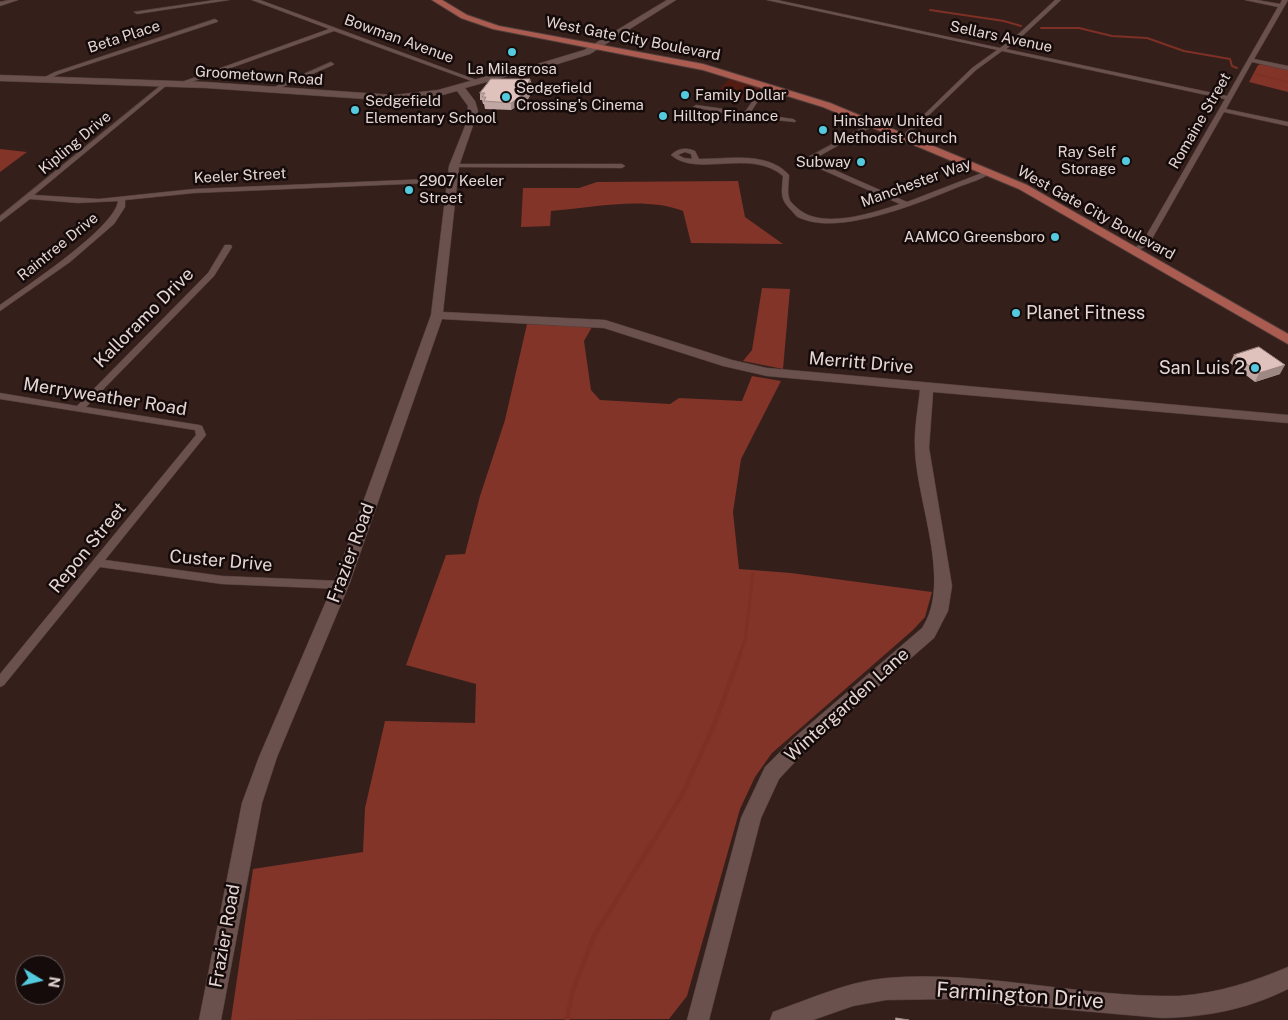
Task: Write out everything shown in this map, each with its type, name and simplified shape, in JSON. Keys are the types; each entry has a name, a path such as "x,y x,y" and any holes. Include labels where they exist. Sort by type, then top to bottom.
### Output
{"main road":[{"name":"West Gate City Boulevard","path":"436,0 464,16 494,26 582,44 596,42 694,57 738,68 816,98 826,105"},
{"name":"West Gate City Boulevard","path":"469,8 516,24 701,66 808,102 826,105 873,124 989,172 1057,205 1288,340"}],"street":[{"path":"0,4 15,0"},
{"path":"137,12 226,0"},
{"name":"Bowman Avenue","path":"255,0 479,82"},
{"path":"610,27 657,0"},
{"name":"Groometown Road","path":"2,80 181,84 394,98 430,95 512,72 522,72 576,56 596,42 672,0"},
{"name":"Sellars Avenue","path":"770,0 1228,98"},
{"path":"799,6 806,0"},
{"path":"904,137 974,69 1028,30 1058,0"},
{"path":"1248,0 1282,6"},
{"name":"Romaine Street","path":"1134,251 1145,244 1286,0"},
{"name":"Beta Place","path":"42,80 57,73 215,20"},
{"path":"181,84 334,29"},
{"name":"Groometown Road","path":"512,72 515,68 567,52 582,44"},
{"path":"1252,60 1288,68"},
{"path":"271,90 332,64"},
{"name":"Kipling Drive","path":"0,220 165,84"},
{"name":"Frazier Road","path":"210,1020 252,803 268,757 341,585 438,315 454,166 474,113 471,101 459,88"},
{"path":"746,114 758,97 774,89"},
{"path":"696,107 793,121"},
{"path":"1222,110 1288,124"},
{"path":"873,124 809,156 808,159 811,163 906,204"},
{"name":"Manchester Way","path":"696,160 753,162 775,166 786,176 784,193 790,206 799,214 822,221 850,221 878,214 989,172"},
{"path":"454,166 622,166"},
{"name":"Keeler Street","path":"30,197 78,201 122,199 194,191 452,180"},
{"name":"Raintree Drive","path":"0,309 67,260 111,222 121,206 122,199"},
{"name":"Kalloramo Drive","path":"78,409 211,274 228,247"},
{"name":"Merritt Drive","path":"438,315 594,322 623,329 752,369 927,388 1288,419"},
{"name":"Wintergarden Lane","path":"698,1020 751,818 772,772 802,742 928,632 937,620 942,605 944,586 922,448 927,388"},
{"name":"Merryweather Road","path":"0,396 198,428 202,435"},
{"name":"Repon Street","path":"0,682 202,435"},
{"name":"Custer Drive","path":"99,562 222,580 341,585"},
{"name":"Farmington Drive","path":"781,1020 853,995 886,988 947,988 1162,1008 1189,1007 1241,998 1256,994 1288,978"}],"shaded area":[{"path":"1258,65 1288,70 1288,92 1249,82"},
{"path":"730,78 761,90 750,100 716,93"},
{"path":"0,149 27,152 0,172"},
{"path":"738,181 745,217 783,244 691,243 683,211 651,204 618,204 551,211 550,226 521,227 523,188 579,188 597,182"},
{"path":"762,288 790,289 783,369 743,361 752,350"},
{"path":"527,324 592,327 584,341 591,390 600,400 670,404 679,398 742,401 752,376 781,381 741,459 733,512 739,569 791,573 932,592 925,617 913,630 772,753 755,777 740,809 687,996 669,1019 231,1020 253,869 363,852 365,808 385,721 475,723 476,684 406,665 446,555 465,554 480,496 505,420"}],"building":[{"name":"Sedgefield Crossing's Cinema","path":"491,79 530,79 528,83 532,83 527,92 511,103 484,101 486,97 482,97 485,93 480,93"},
{"path":"1259,347 1285,365 1259,373 1234,355"}],"waterway":[{"path":"930,10 1004,21 1021,26"},
{"path":"1041,28 1079,28 1112,36 1147,38 1184,51 1230,59 1232,66 1237,68"},
{"path":"1256,74 1288,82"},
{"path":"739,656 745,640 753,574"},
{"path":"567,1020 572,993 594,936 682,795 714,725 740,655"}],"place":[{"name":"La Milagrosa","path":"512,52"},
{"name":"Family Dollar","path":"685,95"},
{"name":"Sedgefield Crossing's Cinema","path":"506,97"},
{"name":"Sedgefield Elementary School","path":"355,110"},
{"name":"Hilltop Finance","path":"663,116"},
{"name":"Hinshaw United Methodist Church","path":"823,130"},
{"name":"Ray Self Storage","path":"1126,161"},
{"name":"Subway","path":"861,162"},
{"name":"2907 Keeler Street","path":"409,190"},
{"name":"AAMCO Greensboro","path":"1055,237"},
{"name":"Planet Fitness","path":"1016,313"},
{"name":"San Luis 2","path":"1255,368"}]}
